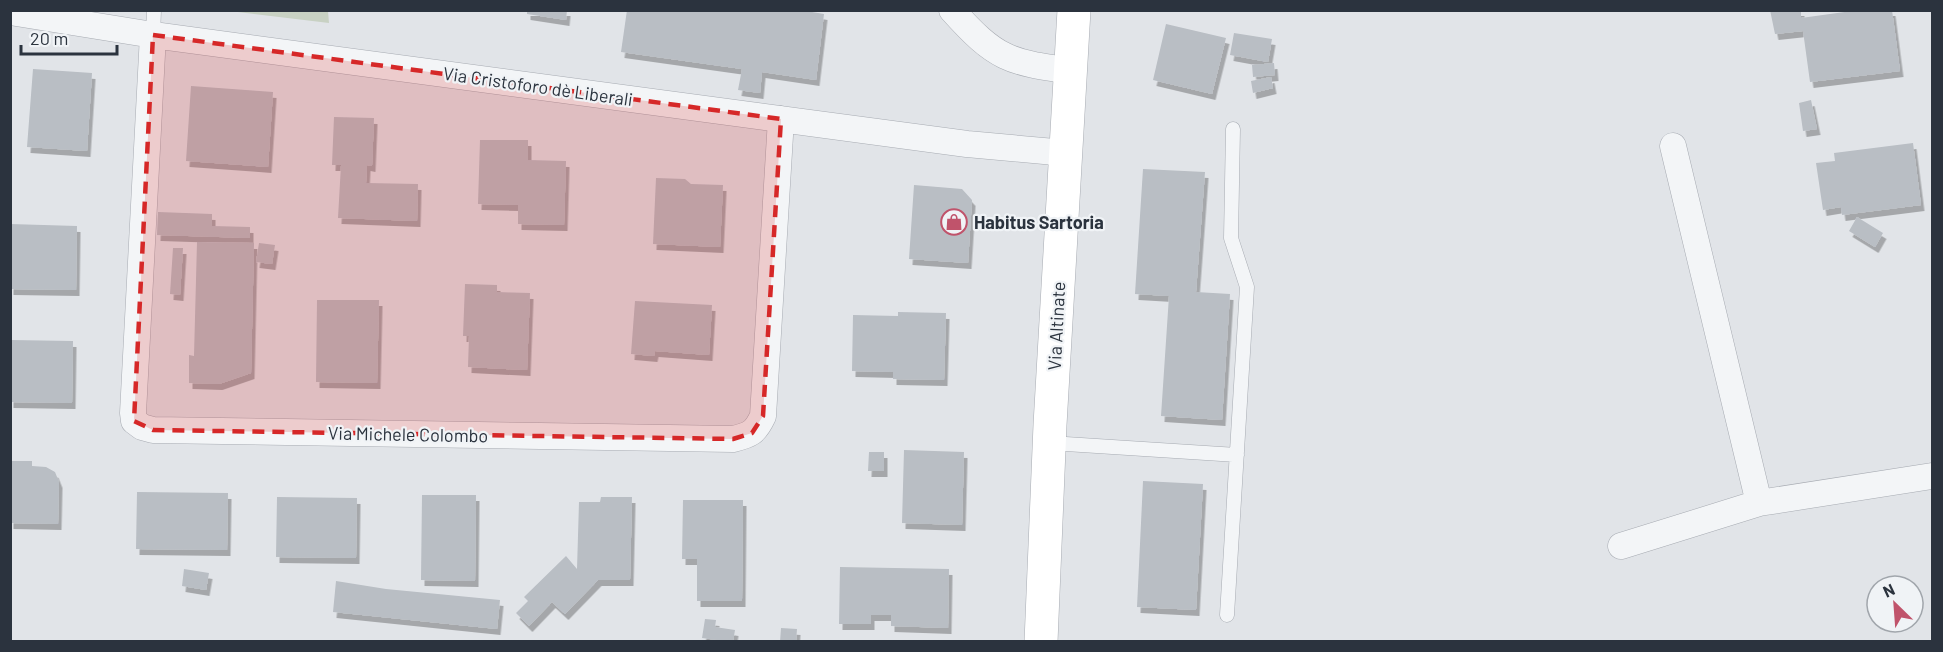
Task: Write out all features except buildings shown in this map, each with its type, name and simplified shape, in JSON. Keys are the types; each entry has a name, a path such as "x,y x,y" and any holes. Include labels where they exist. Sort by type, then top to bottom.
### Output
{"street":[{"path":"952,10 980,41 1002,56 1029,65 1071,71"},
{"name":"Via Altinate","path":"1041,642 1074,10"},
{"name":"Via Cristoforo dè Liberali","path":"10,12 153,23 781,119 967,144 1066,153"},
{"name":"Via Michele Colombo","path":"153,23 133,413 134,421 142,427 153,430 733,439 752,433 763,416 781,119"},
{"path":"1673,146 1759,503"},
{"path":"1621,546 1759,503 1932,476"}],"lane":[{"path":"1227,615 1247,287 1231,238 1233,129"},
{"path":"1050,442 1237,455"}],"highlighted area":[{"path":"153,35 781,119 763,416 752,433 733,439 153,430 134,421"}],"green space":[{"path":"230,11 328,11 329,23"}],"place":[{"name":"Habitus Sartoria","path":"954,222"}]}
